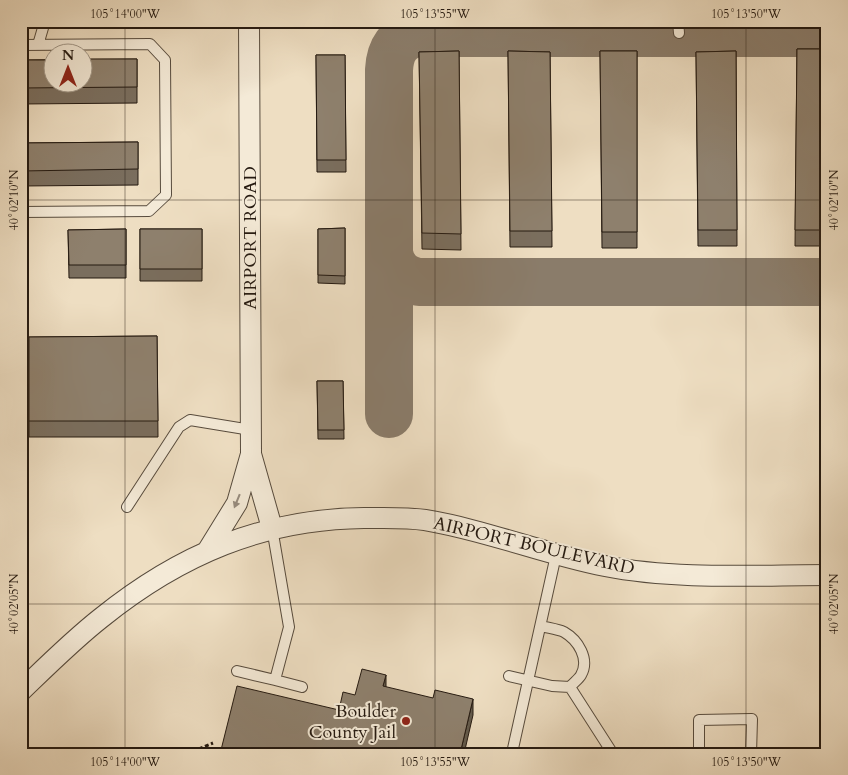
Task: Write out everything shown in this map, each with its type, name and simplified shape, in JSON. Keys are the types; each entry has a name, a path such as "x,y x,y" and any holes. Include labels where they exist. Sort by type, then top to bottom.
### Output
{"street":[{"name":"AIRPORT ROAD","path":"21,691 100,618 139,589 208,550 272,528 251,454 249,21"},
{"name":"AIRPORT ROAD","path":"208,550 237,503 251,454"},
{"name":"AIRPORT BOULEVARD","path":"272,528 331,518 423,519 469,529 556,555 607,567 659,574 827,575"}],"lane":[{"path":"38,45 45,21"},
{"path":"678,21 678,33"},
{"path":"21,45 150,44 165,60 166,194 149,211 21,212"},
{"path":"127,507 180,427 190,420 251,430"},
{"path":"272,528 289,627 275,680"},
{"path":"512,753 556,555"},
{"path":"541,626 562,631 580,647 584,660 581,675 570,687"},
{"path":"237,671 302,688"},
{"path":"508,676 552,686 570,687"},
{"path":"570,687 613,754"},
{"path":"699,754 699,720 752,719 751,754"}],"path":[{"path":"187,754 213,743"}],"building":[{"path":"797,49 827,49 827,230 795,230"},
{"path":"459,51 461,234 422,233 419,52"},
{"path":"508,51 550,52 552,231 510,231"},
{"path":"600,51 637,51 637,232 602,232"},
{"path":"736,51 737,230 698,230 696,52"},
{"path":"316,55 345,55 346,160 317,160"},
{"path":"92,59 137,59 137,87 92,87"},
{"path":"21,60 42,60 42,88 21,88"},
{"path":"138,142 138,169 21,171 21,143"},
{"path":"345,228 345,276 318,275 318,229"},
{"path":"126,229 126,265 69,265 68,230"},
{"path":"140,229 202,229 202,269 140,269"},
{"path":"157,336 158,421 29,421 29,337"},
{"path":"317,381 343,381 344,430 318,430"},
{"name":"Boulder County Jail","path":"362,669 386,675 383,686 433,698 435,690 473,699 460,754 220,754 237,686 339,710 343,692 355,695"}],"taxiway":[{"path":"389,414 389,70 391,56 400,41 418,33 827,33"},
{"path":"389,254 393,265 399,273 408,279 419,282 827,282"}],"place":[{"name":"Boulder County Jail","path":"406,721"}]}
